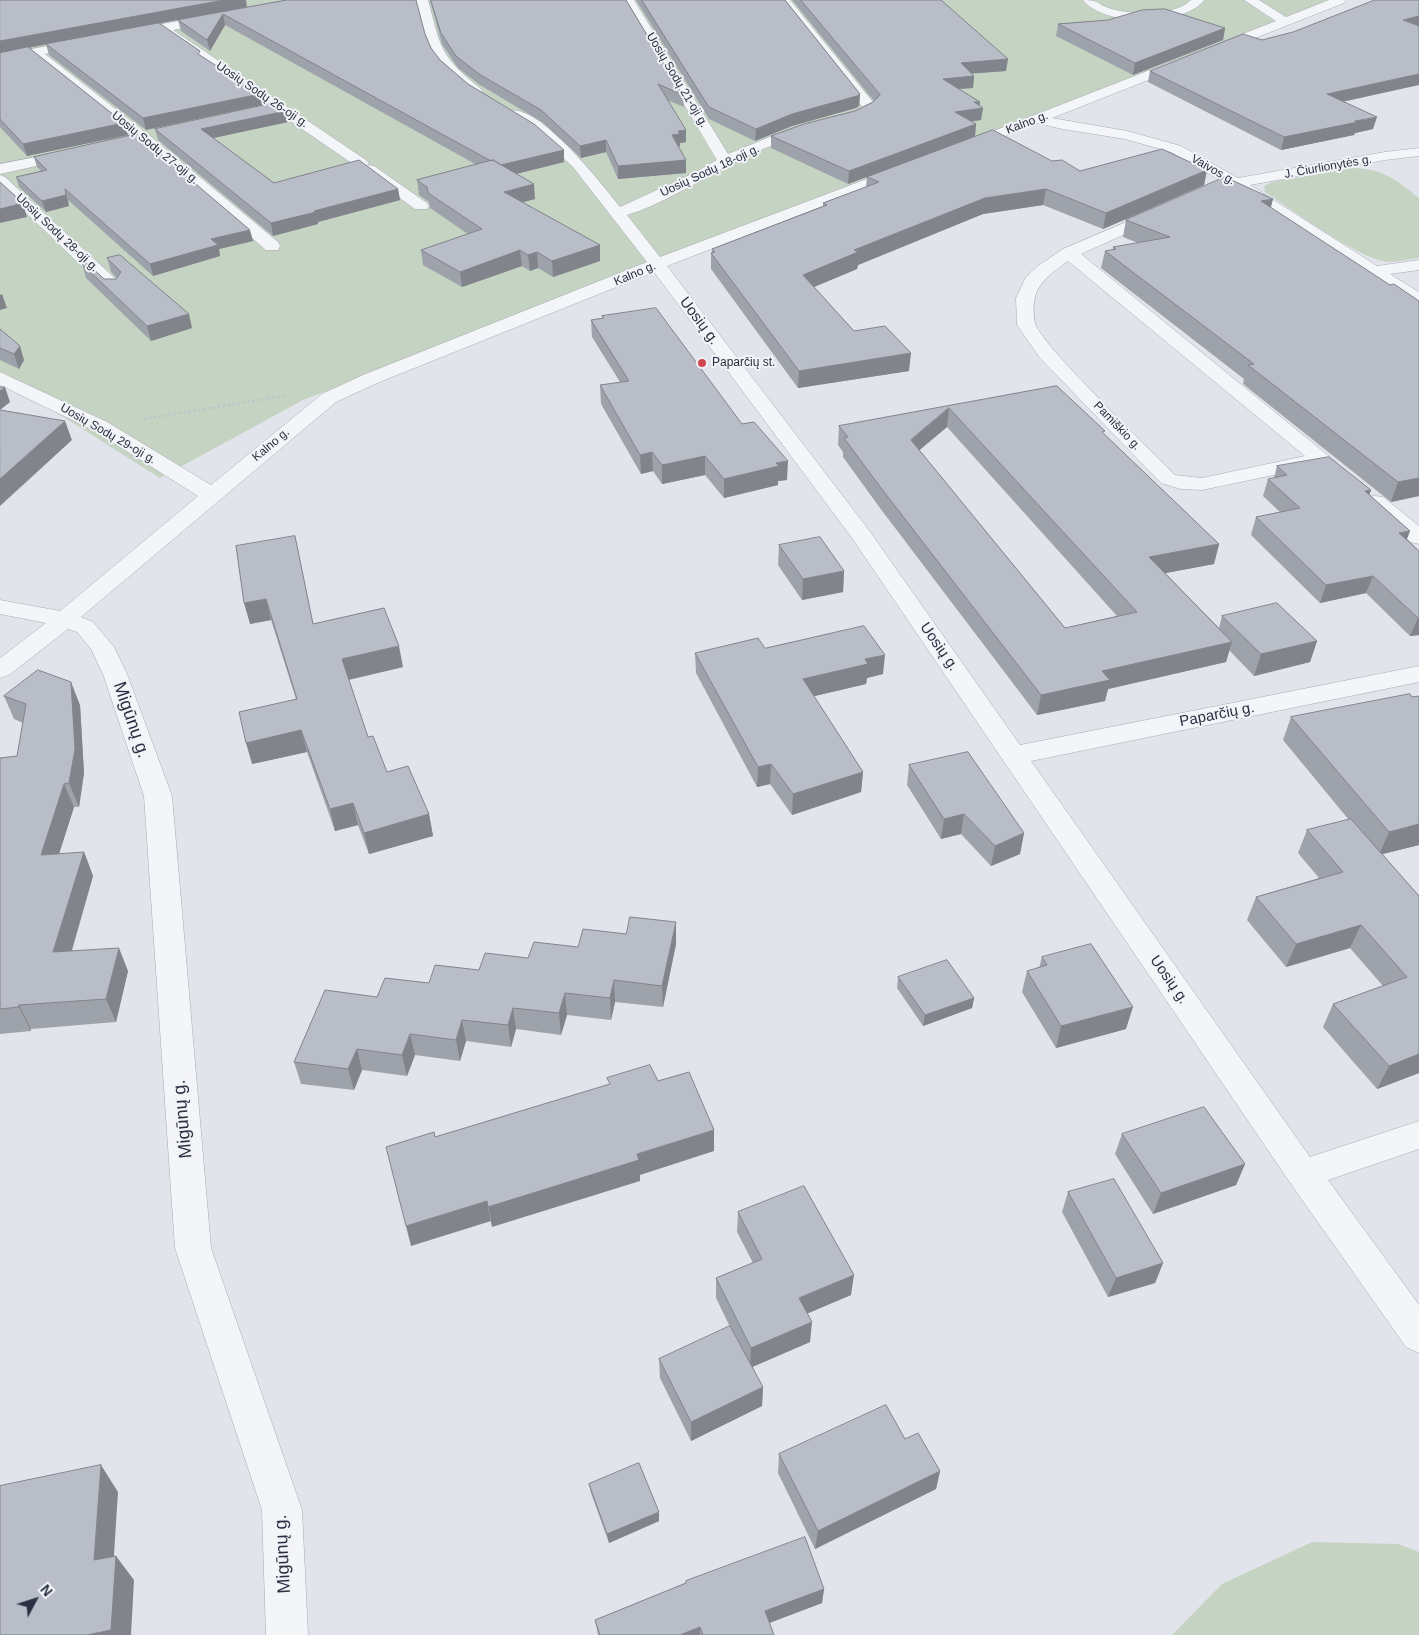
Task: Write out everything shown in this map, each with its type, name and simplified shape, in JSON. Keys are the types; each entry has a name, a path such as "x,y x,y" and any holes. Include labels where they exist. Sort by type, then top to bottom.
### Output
{"street":[{"name":"Uosių g.","path":"422,0 440,59 454,74 534,125 578,164 657,264 860,534 1015,755 1303,1174 1419,1335"},
{"name":"Uosių Sodų 21-oji g.","path":"628,0 724,161"},
{"name":"Uosių Sodų 18-oji g.","path":"617,213 699,176 724,161 797,131 862,113 870,108 870,104 784,0"},
{"path":"1089,0 1105,11 1137,16 1179,12 1194,5 1198,0"},
{"path":"1250,0 1286,21"},
{"name":"Kalno g.","path":"956,150 1340,0"},
{"path":"117,36 229,15"},
{"name":"Uosių Sodų 26-oji g.","path":"163,27 281,107 421,206"},
{"path":"0,60 99,40"},
{"name":"Uosių Sodų 27-oji g.","path":"35,52 144,138 272,246"},
{"path":"262,111 281,107"},
{"name":"Vaivos g.","path":"1038,119 1062,125 1135,137 1176,149 1236,183 1419,300"},
{"path":"125,142 162,134"},
{"path":"0,170 86,150"},
{"name":"J. Čiurlionytės g.","path":"1236,183 1385,156 1419,152"},
{"name":"Kalno g.","path":"0,670 65,620 329,398 370,379 619,282 657,264 910,168"},
{"name":"Uosių Sodų 28-oji g.","path":"0,180 114,287"},
{"name":"Pamiškio g.","path":"1236,183 1211,190 1069,254 1044,270 1032,281 1026,298 1026,325 1047,354 1168,479 1181,483 1202,484 1320,459"},
{"path":"1069,254 1419,538"},
{"path":"1376,271 1419,264"},
{"name":"Uosių Sodų 29-oji g.","path":"0,378 100,426 212,495"},
{"name":"Migūnų g.","path":"0,607 65,620 85,627 102,647 115,674 158,796 193,1248 282,1510 287,1635"},
{"name":"Paparčių g.","path":"1015,755 1419,674"},
{"path":"1303,1174 1419,1135"}],"path":[{"path":"100,426 292,394"}],"green space":[{"path":"0,0 1340,0 303,400 160,478 32,397 0,383"},
{"path":"1352,168 1373,170 1389,176 1419,198 1419,258 1388,262 1361,253 1326,233 1265,192 1264,186 1272,182"},
{"path":"1312,1542 1398,1544 1419,1552 1419,1635 1172,1635 1222,1584"}],"building":[{"path":"0,0 224,0 0,41"},
{"path":"287,0 416,0 425,34 431,48 440,60 468,84 534,124 564,150 501,165 223,14 207,40 178,20"},
{"path":"431,0 626,0 683,95 658,84 686,130 678,131 680,134 672,135 686,160 618,166 606,140 580,146 541,110 479,74 456,56 441,33"},
{"path":"642,0 785,0 860,94 792,114 756,129 709,107"},
{"path":"801,0 941,0 1008,59 961,63 974,76 943,79 980,102 974,102 983,108 955,112 976,124 849,171 771,136 804,124 855,111 873,102 880,95"},
{"path":"1375,0 1419,0 1419,16 1403,20 1419,26 1419,74 1327,94 1377,117 1284,137 1150,71 1243,34 1262,40 1293,32"},
{"path":"1165,9 1225,28 1135,63 1058,24 1108,20 1142,10"},
{"path":"159,23 200,51 198,54 260,94 143,118 46,44"},
{"path":"28,47 124,123 23,144 0,119 0,53"},
{"path":"274,103 286,111 201,129 274,183 359,160 398,189 271,223 155,129"},
{"path":"993,130 1052,161 1062,160 1080,171 1162,149 1207,170 1106,213 1046,189 985,198 854,250 858,252 803,275 854,331 885,326 911,353 799,371 711,253 715,252 712,249 827,205 823,203 879,182 867,177"},
{"path":"137,134 250,230 211,239 218,245 150,264 65,189 66,195 42,201 16,177 47,170 34,157"},
{"path":"493,160 534,184 504,192 600,245 552,261 537,252 528,255 520,250 460,272 421,250 482,229 428,193 427,187 417,180"},
{"path":"1225,177 1273,199 1261,201 1390,285 1394,284 1419,301 1419,478 1398,482 1248,365 1254,364 1105,251 1116,249 1113,247 1170,237 1126,220"},
{"path":"0,182 23,203 0,209"},
{"path":"120,255 189,314 147,326 82,264 87,263 104,279 116,279 121,272 107,258"},
{"path":"656,308 742,424 754,422 788,461 776,463 779,466 724,479 705,456 662,465 652,452 640,455 600,385 629,381 591,320 604,318 602,316"},
{"path":"0,329 20,346 14,354 0,348"},
{"path":"1057,386 1105,431 1102,432 1219,544 1149,557 1232,642 1102,671 1110,680 1041,695 881,488 844,438 848,437 839,426","holes":["949,408 1137,612 1065,628 911,440"]},
{"path":"0,410 65,421 0,479"},
{"path":"1329,457 1371,490 1365,491 1410,531 1399,533 1419,551 1419,618 1373,576 1326,585 1256,517 1300,508 1268,479 1287,475 1277,466"},
{"path":"295,536 313,624 384,608 399,646 342,659 368,737 373,736 387,772 408,766 429,814 364,833 353,803 330,809 301,730 246,743 239,712 297,699 266,599 244,603 236,546"},
{"path":"820,537 844,571 803,579 779,545"},
{"path":"1277,603 1317,641 1261,654 1222,616"},
{"path":"864,626 885,655 865,659 868,664 803,679 863,772 793,794 771,764 758,767 695,653 758,638 765,648"},
{"path":"38,670 71,682 75,749 69,783 64,784 41,855 84,852 53,952 119,948 106,999 19,1005 19,1007 0,1009 0,758 17,756 26,704 4,696"},
{"path":"1410,694 1412,697 1419,696 1419,824 1389,832 1291,717"},
{"path":"968,752 1024,833 995,846 964,814 944,819 909,765"},
{"path":"1351,819 1419,896 1419,1054 1389,1066 1333,1004 1407,977 1361,925 1296,944 1256,897 1343,872 1307,830"},
{"path":"630,917 676,922 662,986 614,980 610,998 565,993 559,1013 513,1008 508,1025 462,1020 456,1040 410,1034 402,1055 357,1049 348,1069 294,1062 325,990 377,997 385,978 429,983 435,965 479,970 485,953 528,958 534,942 578,947 583,929 626,934"},
{"path":"1091,944 1133,1007 1061,1026 1027,971 1047,965 1042,957"},
{"path":"947,960 974,998 925,1015 898,977"},
{"path":"650,1065 658,1081 689,1072 714,1130 637,1154 639,1160 488,1207 487,1201 406,1226 386,1147 434,1132 435,1137 610,1084 607,1078"},
{"path":"1204,1107 1245,1164 1161,1193 1122,1134"},
{"path":"1114,1179 1163,1263 1116,1278 1068,1192"},
{"path":"804,1186 854,1275 799,1298 812,1322 751,1348 716,1278 762,1259 738,1212"},
{"path":"730,1326 763,1387 691,1422 659,1359"},
{"path":"886,1405 905,1439 918,1433 940,1471 818,1531 779,1454"},
{"path":"639,1463 659,1512 607,1534 589,1484"},
{"path":"101,1465 94,1560 116,1556 111,1630 87,1635 0,1635 0,1486"},
{"path":"805,1537 824,1589 765,1611 774,1635 703,1635 700,1627 680,1635 600,1635 595,1620 686,1583 686,1581"}],"place":[{"name":"Paparčių st.","path":"702,363"}]}
